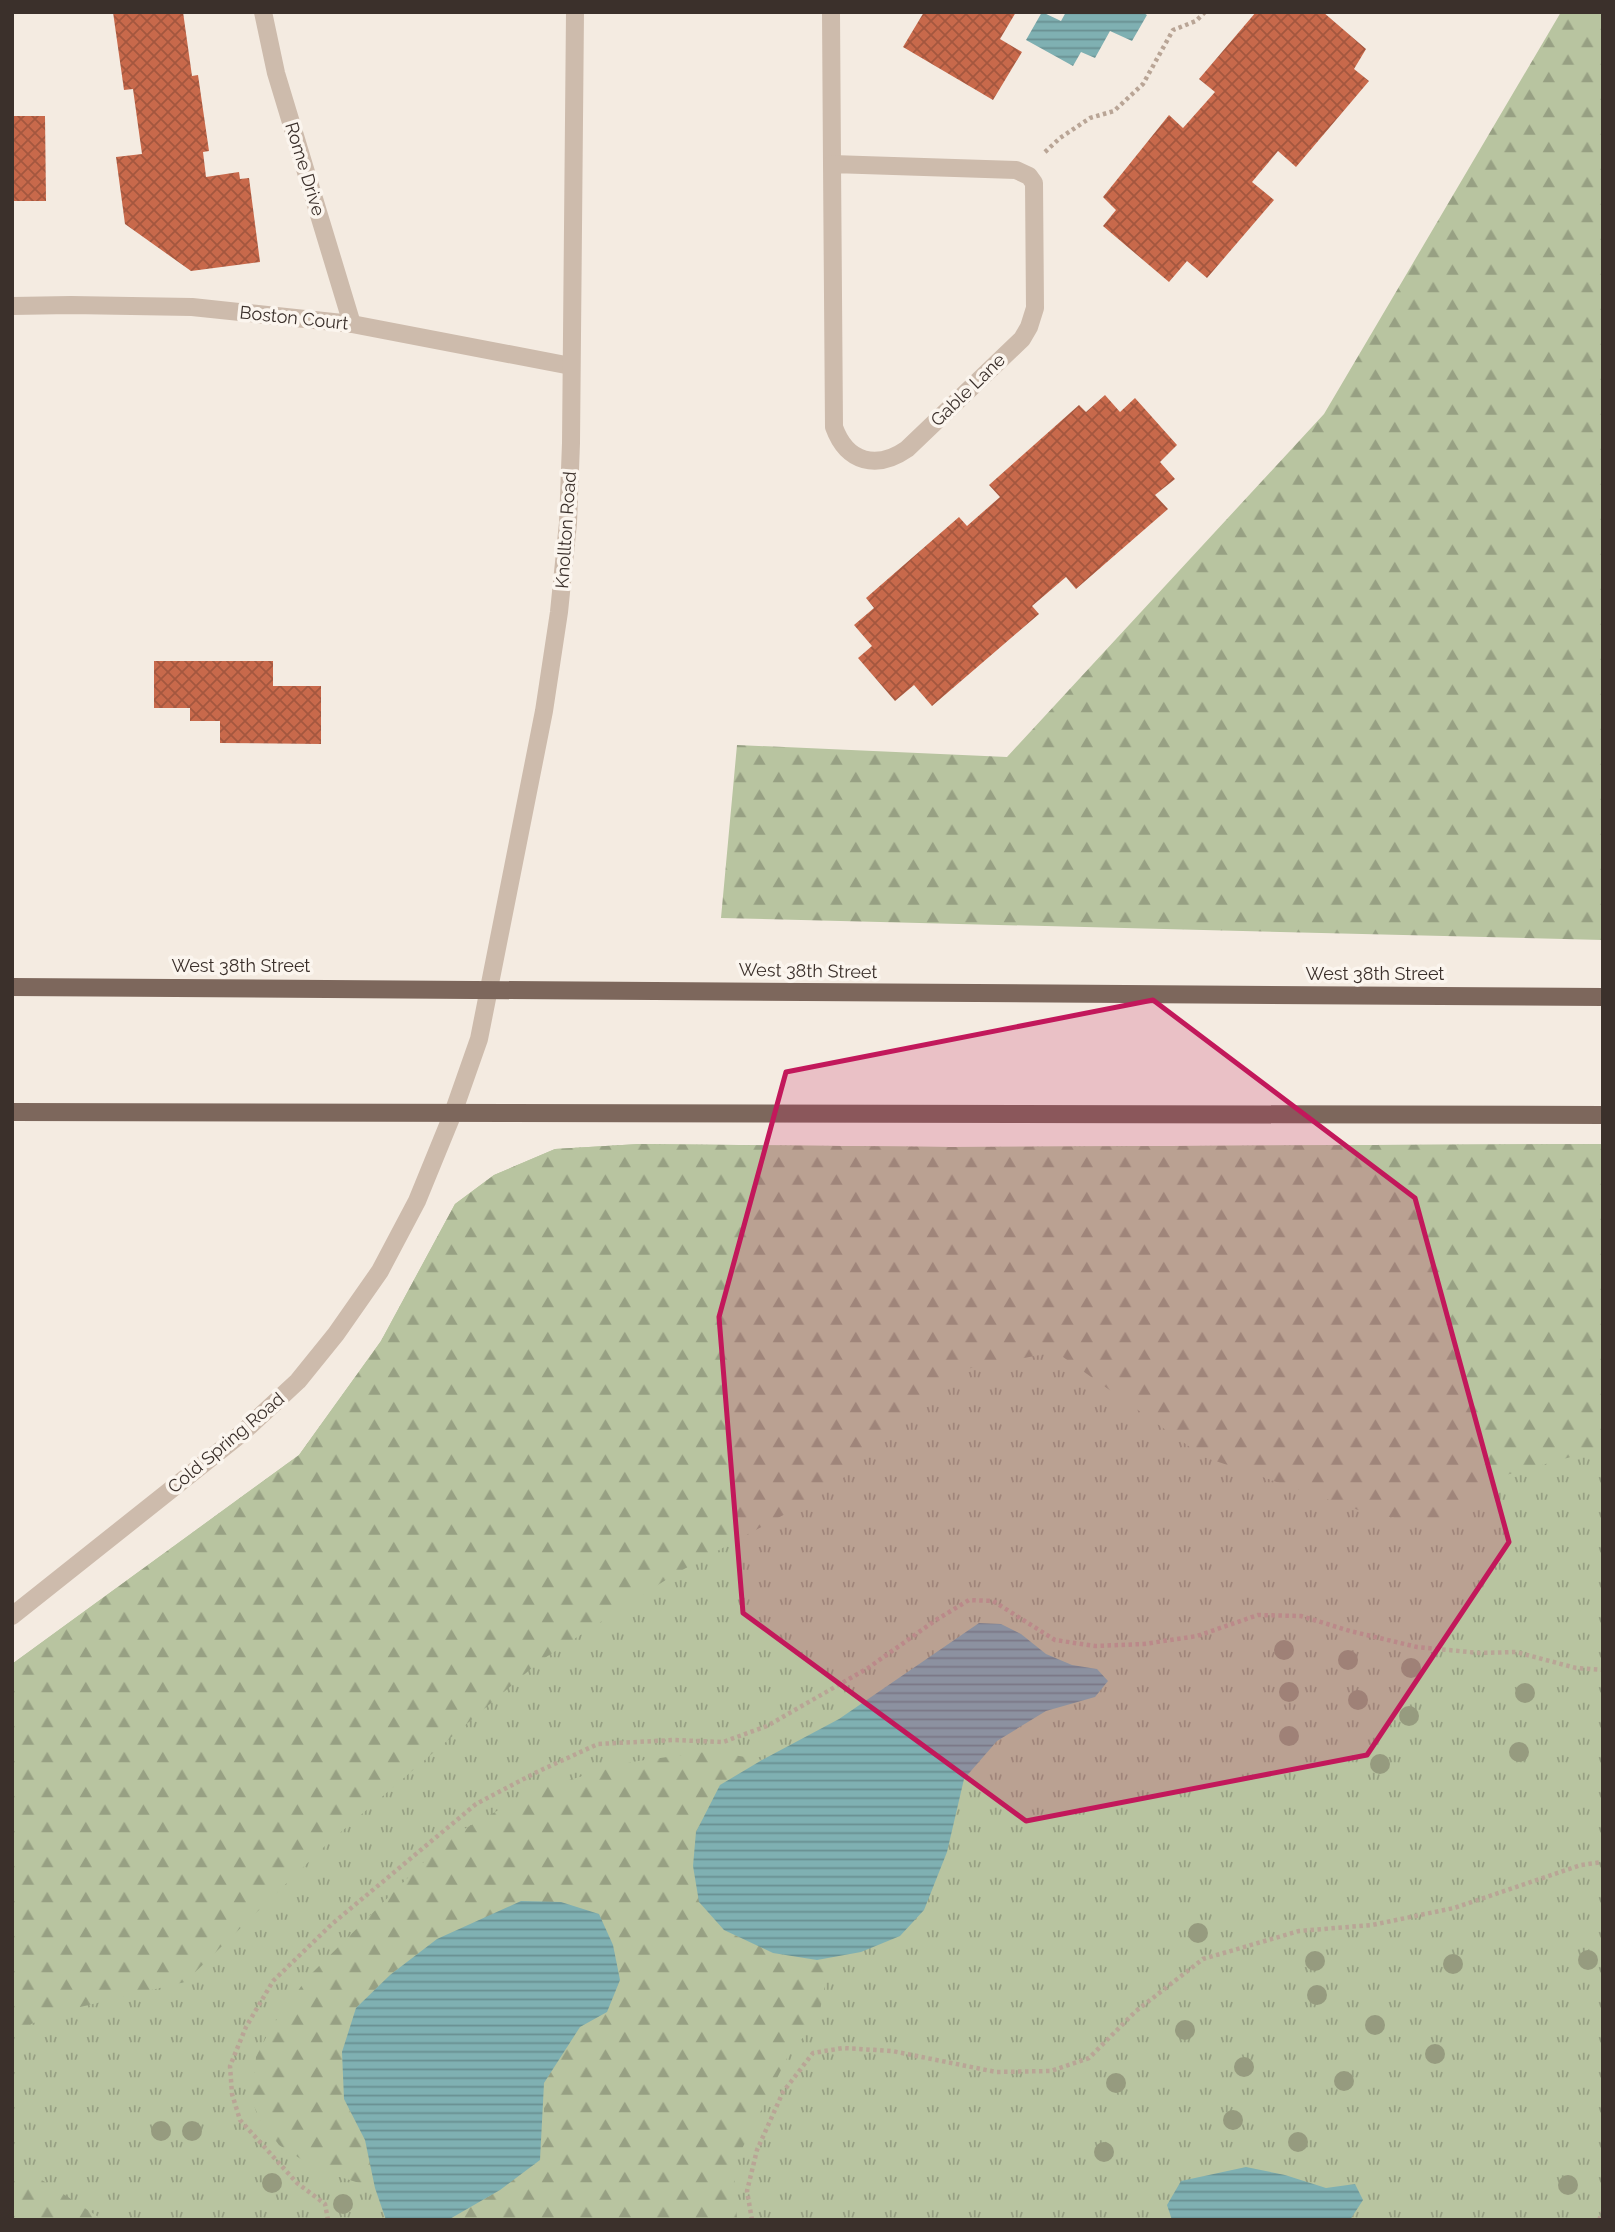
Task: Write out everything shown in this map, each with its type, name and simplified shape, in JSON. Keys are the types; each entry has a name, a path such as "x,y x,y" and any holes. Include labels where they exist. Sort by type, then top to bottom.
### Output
{"main road":[{"name":"West 38th Street","path":"12,987 1603,997"},
{"path":"12,1112 1603,1115"}],"street":[{"name":"Rome Drive","path":"263,12 276,73 352,324"},
{"name":"Knollton Road","path":"479,1039 544,711 559,612 570,478 575,12"},
{"name":"Gable Lane","path":"831,12 834,427 838,440 850,453 863,460 887,460 907,449 1022,339 1030,327 1035,308 1035,189 1034,183 1023,173"},
{"path":"832,164 1016,170 1023,173"},
{"name":"Boston Court","path":"12,306 71,304 192,307 352,324 572,366"},
{"name":"Cold Spring Road","path":"12,1616 241,1434 298,1381 336,1334 380,1271 417,1201 453,1113 479,1039"}],"path":[{"path":"1023,173 1090,118 1114,111 1143,84 1173,30 1196,20 1205,12"},
{"path":"327,2220 325,2204 297,2183 240,2120 232,2094 230,2066 246,2026 273,1982 331,1924 476,1804 598,1744 674,1740 723,1742 767,1726 868,1668 936,1620 970,1600 993,1601 1055,1640 1095,1646 1144,1644 1197,1636 1258,1615 1301,1616 1417,1647 1479,1653 1516,1652 1576,1668 1603,1671"},
{"path":"752,2220 747,2191 757,2150 783,2092 813,2053 843,2048 892,2051 996,2072 1051,2071 1089,2058 1136,2011 1203,1959 1299,1931 1372,1924 1454,1908 1581,1865 1603,1862"},
{"path":"1599,2220 1603,2212"}],"highlighted area":[{"path":"1153,1000 1415,1198 1509,1542 1367,1755 1026,1821 743,1613 719,1317 786,1072"}],"green space":[{"path":"1561,12 1603,12 1603,940 721,918 737,745 1007,757 1324,414"},
{"path":"639,1144 951,1147 1603,1144 1603,2220 12,2220 12,1664 299,1455 381,1341 455,1204 494,1175 555,1149"},
{"path":"639,1144 951,1147 1603,1144 1603,1448 1506,1475 1449,1526 1370,1514 1204,1457 1056,1352 950,1372 833,1488 675,1574 540,1661 327,1844 185,1982 72,2009 12,2031 12,1664 299,1455 381,1341 455,1204 494,1175 555,1149"},
{"path":"711,1751 762,1760 720,1785 724,1930 788,1956 802,1959 830,1958 818,2021 790,2052 734,2165 737,2220 448,2220 500,2190 544,2121 544,2083 580,2027 607,2012 619,1981 613,1945 437,1939 390,1975 356,2008 344,2099 365,2140 375,2188 318,2170 279,2145 261,2121 252,2102 256,2057 272,2026 308,1977 448,1838 535,1790 631,1762"},
{"path":"12,2158 25,2169 103,2220 12,2220"}],"water":[{"path":"1042,12 1061,21 1066,12 1142,12 1147,15 1132,41 1110,31 1095,58 1081,52 1073,66 1026,40"},
{"path":"979,1623 1001,1624 1021,1634 1046,1654 1072,1665 1097,1669 1108,1681 1095,1697 1046,1711 997,1741 964,1779 947,1852 924,1910 900,1936 861,1952 817,1960 773,1953 724,1930 699,1902 693,1866 696,1832 720,1785 839,1719"},
{"path":"521,1901 561,1902 599,1914 613,1945 620,1980 607,2012 580,2027 544,2083 540,2160 500,2190 448,2220 386,2220 375,2188 365,2140 344,2099 342,2052 356,2008 390,1975 437,1939"},
{"path":"1246,2167 1285,2175 1326,2188 1355,2184 1363,2200 1350,2220 1172,2220 1167,2205 1181,2181"}],"building":[{"path":"113,12 183,12 192,76 198,75 209,151 203,152 206,177 239,172 240,179 249,178 260,262 191,271 125,224 116,157 142,154 133,89 124,90"},
{"path":"924,12 1016,12 1000,39 1022,52 993,100 903,47"},
{"path":"1256,12 1323,12 1366,49 1354,69 1369,81 1296,167 1278,151 1252,182 1274,200 1207,278 1187,261 1169,282 1103,226 1116,210 1103,197 1169,115 1183,128 1215,92 1199,79"},
{"path":"12,116 45,116 46,201 12,201"},
{"path":"1105,395 1120,412 1135,398 1177,445 1160,462 1175,479 1155,495 1168,509 1076,589 1066,577 1032,606 1039,614 932,706 914,685 895,701 858,658 872,646 854,625 874,608 866,598 959,517 967,526 1000,497 989,485 1079,405 1086,412"},
{"path":"154,661 273,661 273,686 321,686 321,744 220,743 220,721 190,721 190,708 154,708"}]}
